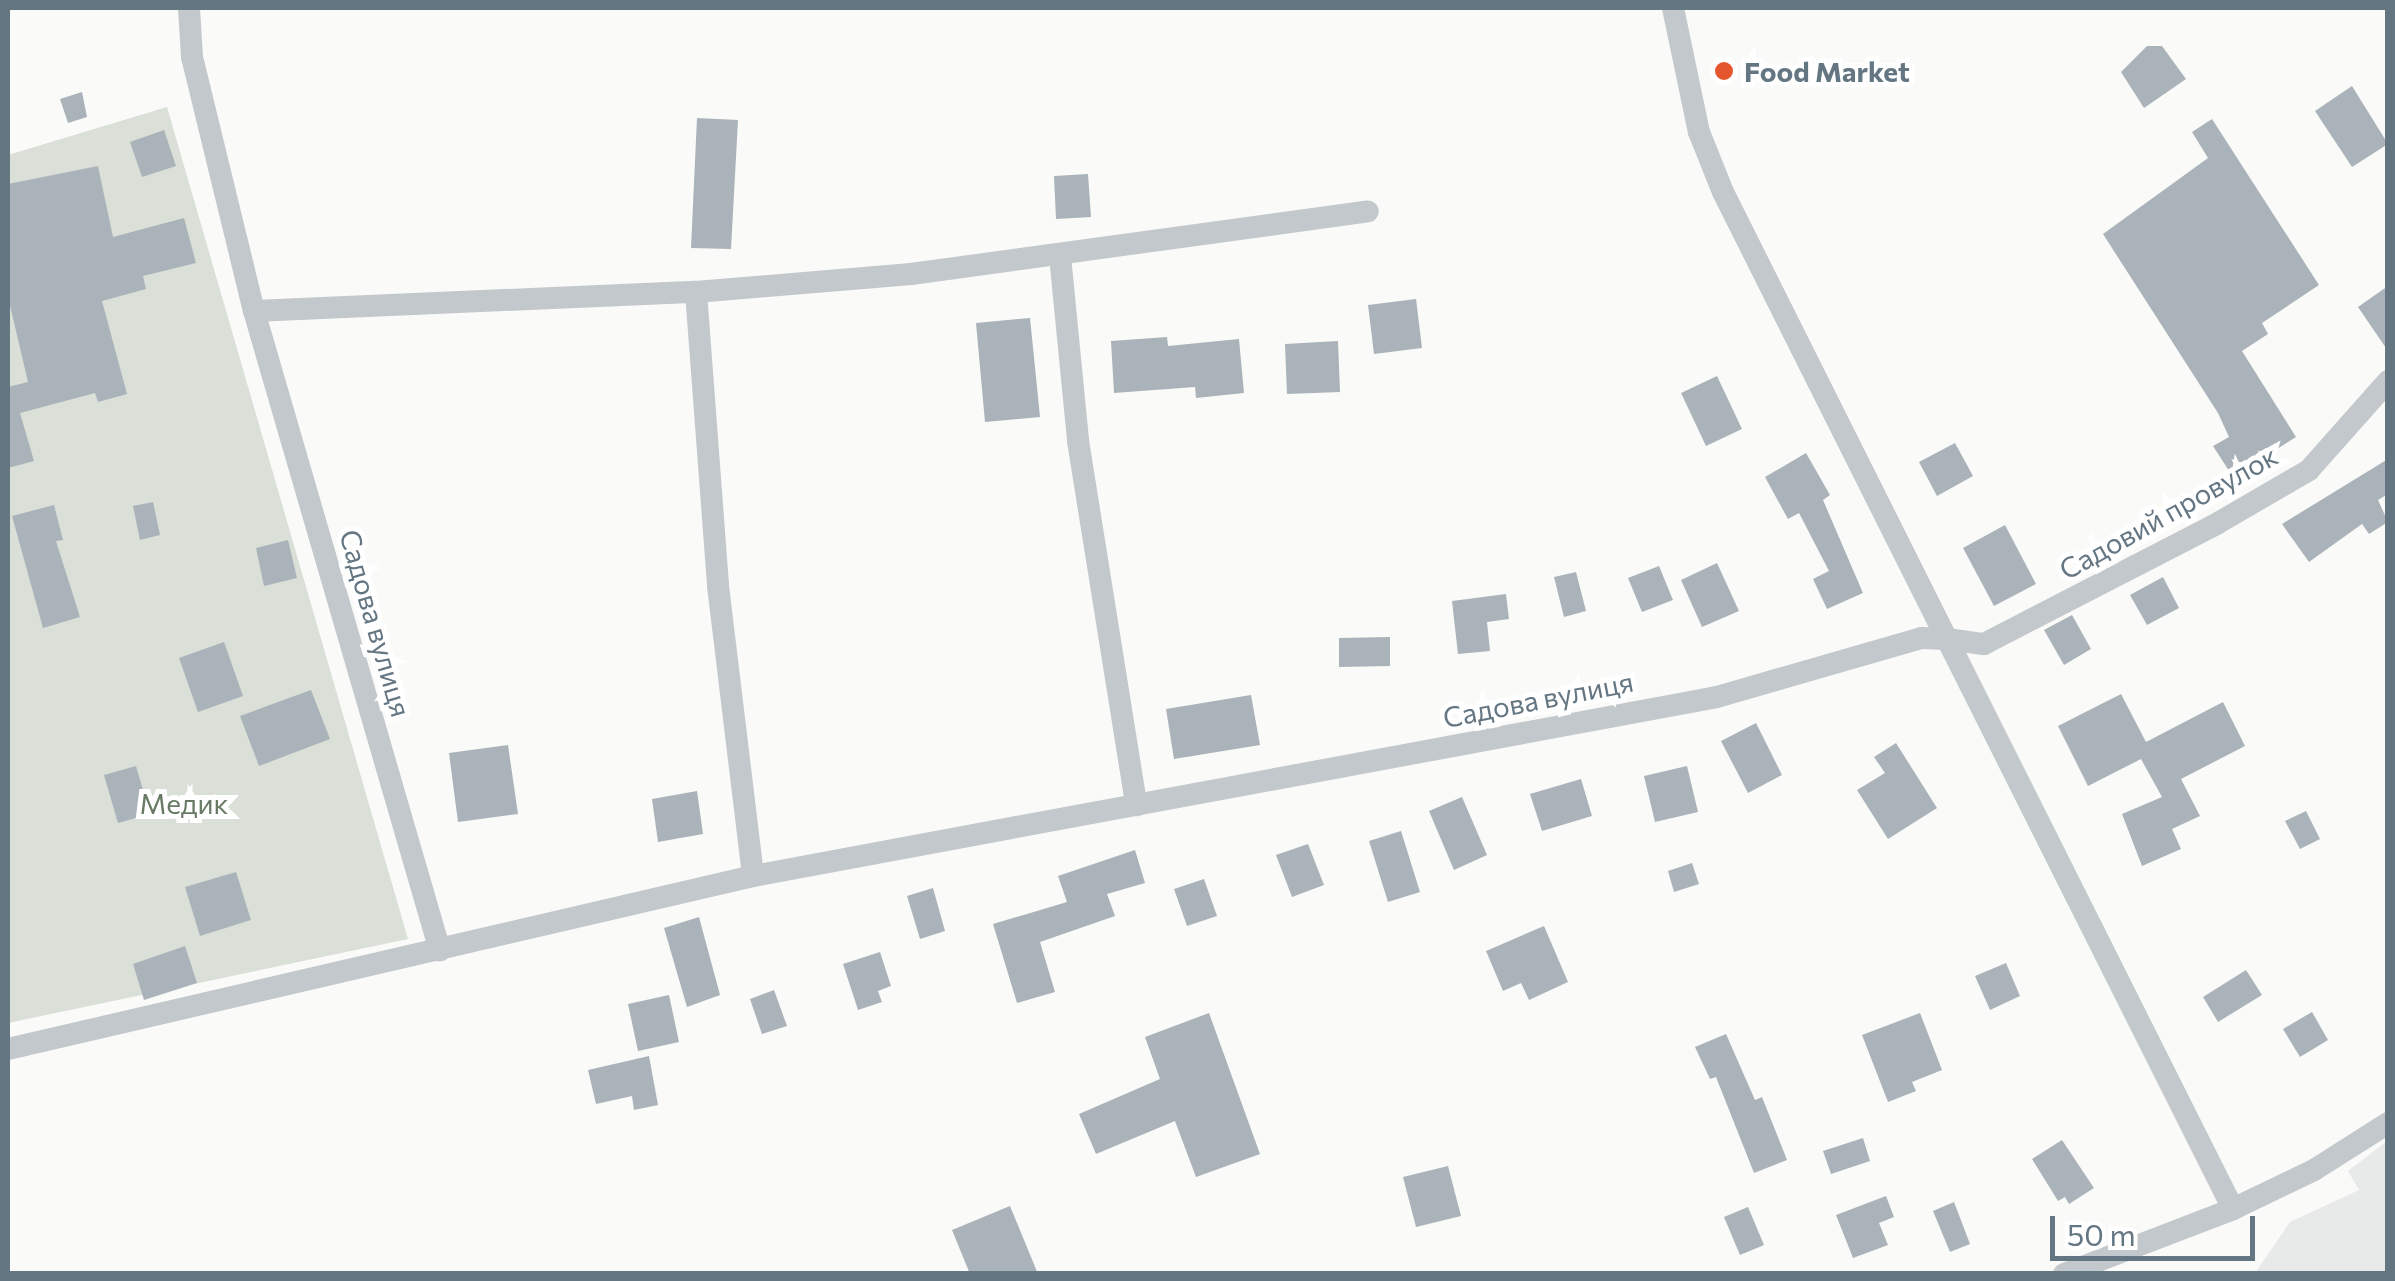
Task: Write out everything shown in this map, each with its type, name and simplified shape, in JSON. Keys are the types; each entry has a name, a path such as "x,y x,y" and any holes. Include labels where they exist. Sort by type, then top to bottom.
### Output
{"street":[{"name":"Садова вулиця","path":"189,8 192,57 254,311 440,951"},
{"path":"1673,8 1699,132 1723,192 2233,1210"},
{"path":"254,311 696,292 1060,256 1368,211"},
{"path":"1060,256 1078,441 1136,805"},
{"path":"696,292 718,586 753,876"},
{"name":"Садовий провулок","path":"1947,640 1984,644 2218,524 2309,470 2388,382"},
{"name":"Садова вулиця","path":"8,1049 753,876 1717,696 1920,638 1947,640"},
{"path":"2064,1274 2233,1210 2314,1170 2388,1123"}],"shaded area":[{"path":"2387,1141 2387,1273 2255,1273 2290,1222 2359,1190 2348,1171"}],"green space":[{"name":"Медик","path":"167,107 408,939 8,1023 8,155"}],"building":[{"path":"2147,46 2162,46 2186,79 2144,108 2121,72"},
{"path":"2352,86 2388,144 2352,167 2315,111"},
{"path":"82,92 87,117 68,123 60,99"},
{"path":"697,118 738,120 731,249 691,248"},
{"path":"2212,119 2319,285 2262,323 2268,334 2242,351 2296,437 2233,477 2213,446 2229,437 2218,413 2103,234 2208,158 2192,132"},
{"path":"164,130 176,166 142,177 130,142"},
{"path":"98,166 113,237 184,218 196,263 143,276 146,289 102,301 127,394 98,402 95,393 20,413 34,461 8,468 8,387 28,382 8,297 8,184"},
{"path":"1088,174 1091,217 1056,219 1054,176"},
{"path":"2388,286 2388,351 2358,307"},
{"path":"1416,299 1422,348 1374,354 1368,305"},
{"path":"1030,318 1040,417 985,422 976,323"},
{"path":"1167,337 1168,346 1239,339 1244,393 1196,398 1195,387 1114,393 1111,341"},
{"path":"1338,341 1340,392 1287,394 1285,344"},
{"path":"1717,376 1742,429 1706,446 1681,393"},
{"path":"1955,443 1973,476 1937,496 1919,462"},
{"path":"1806,453 1830,495 1823,500 1863,593 1827,609 1813,579 1829,571 1799,513 1788,519 1765,477"},
{"path":"2388,459 2388,494 2378,500 2388,522 2369,534 2362,524 2309,562 2282,524"},
{"path":"153,502 160,535 140,540 133,506"},
{"path":"54,505 63,540 56,541 80,617 43,628 12,516"},
{"path":"2005,525 2036,584 1994,606 1963,548"},
{"path":"288,540 297,578 264,586 256,548"},
{"path":"1717,563 1739,611 1702,627 1681,580"},
{"path":"1659,566 1673,600 1642,612 1628,578"},
{"path":"1576,572 1586,611 1564,617 1554,577"},
{"path":"2163,577 2179,608 2147,625 2130,595"},
{"path":"1506,594 1509,619 1487,622 1490,651 1458,654 1452,601"},
{"path":"2072,615 2091,649 2064,665 2044,630"},
{"path":"1390,637 1390,666 1339,667 1339,638"},
{"path":"224,642 243,696 198,712 179,658"},
{"path":"311,690 330,739 259,766 240,716"},
{"path":"2121,694 2146,742 2223,702 2245,746 2181,779 2200,816 2172,829 2181,849 2142,866 2122,814 2162,797 2141,759 2088,786 2058,726"},
{"path":"1251,695 1260,745 1174,759 1166,709"},
{"path":"1756,723 1782,775 1748,793 1721,741"},
{"path":"1896,743 1937,808 1888,839 1857,790 1885,773 1874,757"},
{"path":"508,745 518,814 458,822 449,753"},
{"path":"136,766 150,814 118,823 104,775"},
{"path":"1687,766 1698,812 1655,822 1644,776"},
{"path":"1581,779 1592,816 1542,831 1530,794"},
{"path":"697,791 703,834 658,842 652,799"},
{"path":"1462,797 1487,855 1454,870 1429,811"},
{"path":"2306,811 2320,839 2300,849 2285,821"},
{"path":"1401,831 1420,892 1388,902 1369,841"},
{"path":"1308,844 1324,885 1292,897 1276,855"},
{"path":"1135,850 1145,883 1107,894 1115,916 1040,942 1055,992 1017,1003 993,924 1067,902 1058,876"},
{"path":"1692,863 1699,884 1674,892 1668,871"},
{"path":"236,872 251,920 200,936 185,887"},
{"path":"1204,879 1217,916 1187,926 1174,889"},
{"path":"933,888 945,931 920,939 907,896"},
{"path":"699,917 720,995 687,1007 664,928"},
{"path":"1544,926 1568,982 1529,1000 1521,983 1503,991 1486,951"},
{"path":"185,946 197,983 144,1000 133,964"},
{"path":"880,952 891,986 878,991 882,1002 858,1010 843,964"},
{"path":"2006,963 2020,996 1990,1010 1975,976"},
{"path":"2246,970 2262,995 2218,1022 2203,997"},
{"path":"774,990 787,1026 762,1034 750,999"},
{"path":"669,995 679,1042 638,1051 628,1004"},
{"path":"2312,1012 2328,1040 2300,1057 2283,1029"},
{"path":"1209,1013 1260,1154 1196,1177 1175,1121 1096,1154 1079,1114 1160,1079 1145,1037"},
{"path":"1920,1013 1942,1070 1912,1082 1916,1091 1888,1102 1862,1035"},
{"path":"1726,1034 1755,1100 1762,1097 1787,1160 1754,1173 1716,1077 1710,1079 1695,1047"},
{"path":"649,1056 658,1105 634,1110 632,1096 596,1104 588,1070"},
{"path":"1863,1138 1870,1161 1831,1174 1823,1151"},
{"path":"2062,1140 2094,1188 2069,1204 2065,1197 2058,1201 2032,1159"},
{"path":"1448,1166 1461,1216 1416,1227 1403,1177"},
{"path":"1886,1196 1894,1217 1879,1223 1888,1245 1853,1258 1836,1215"},
{"path":"1954,1202 1970,1244 1950,1252 1933,1211"},
{"path":"1010,1206 1038,1274 970,1274 952,1230"},
{"path":"1748,1207 1764,1245 1740,1255 1724,1217"}],"place":[{"name":"Food Market","path":"1724,71"}]}
